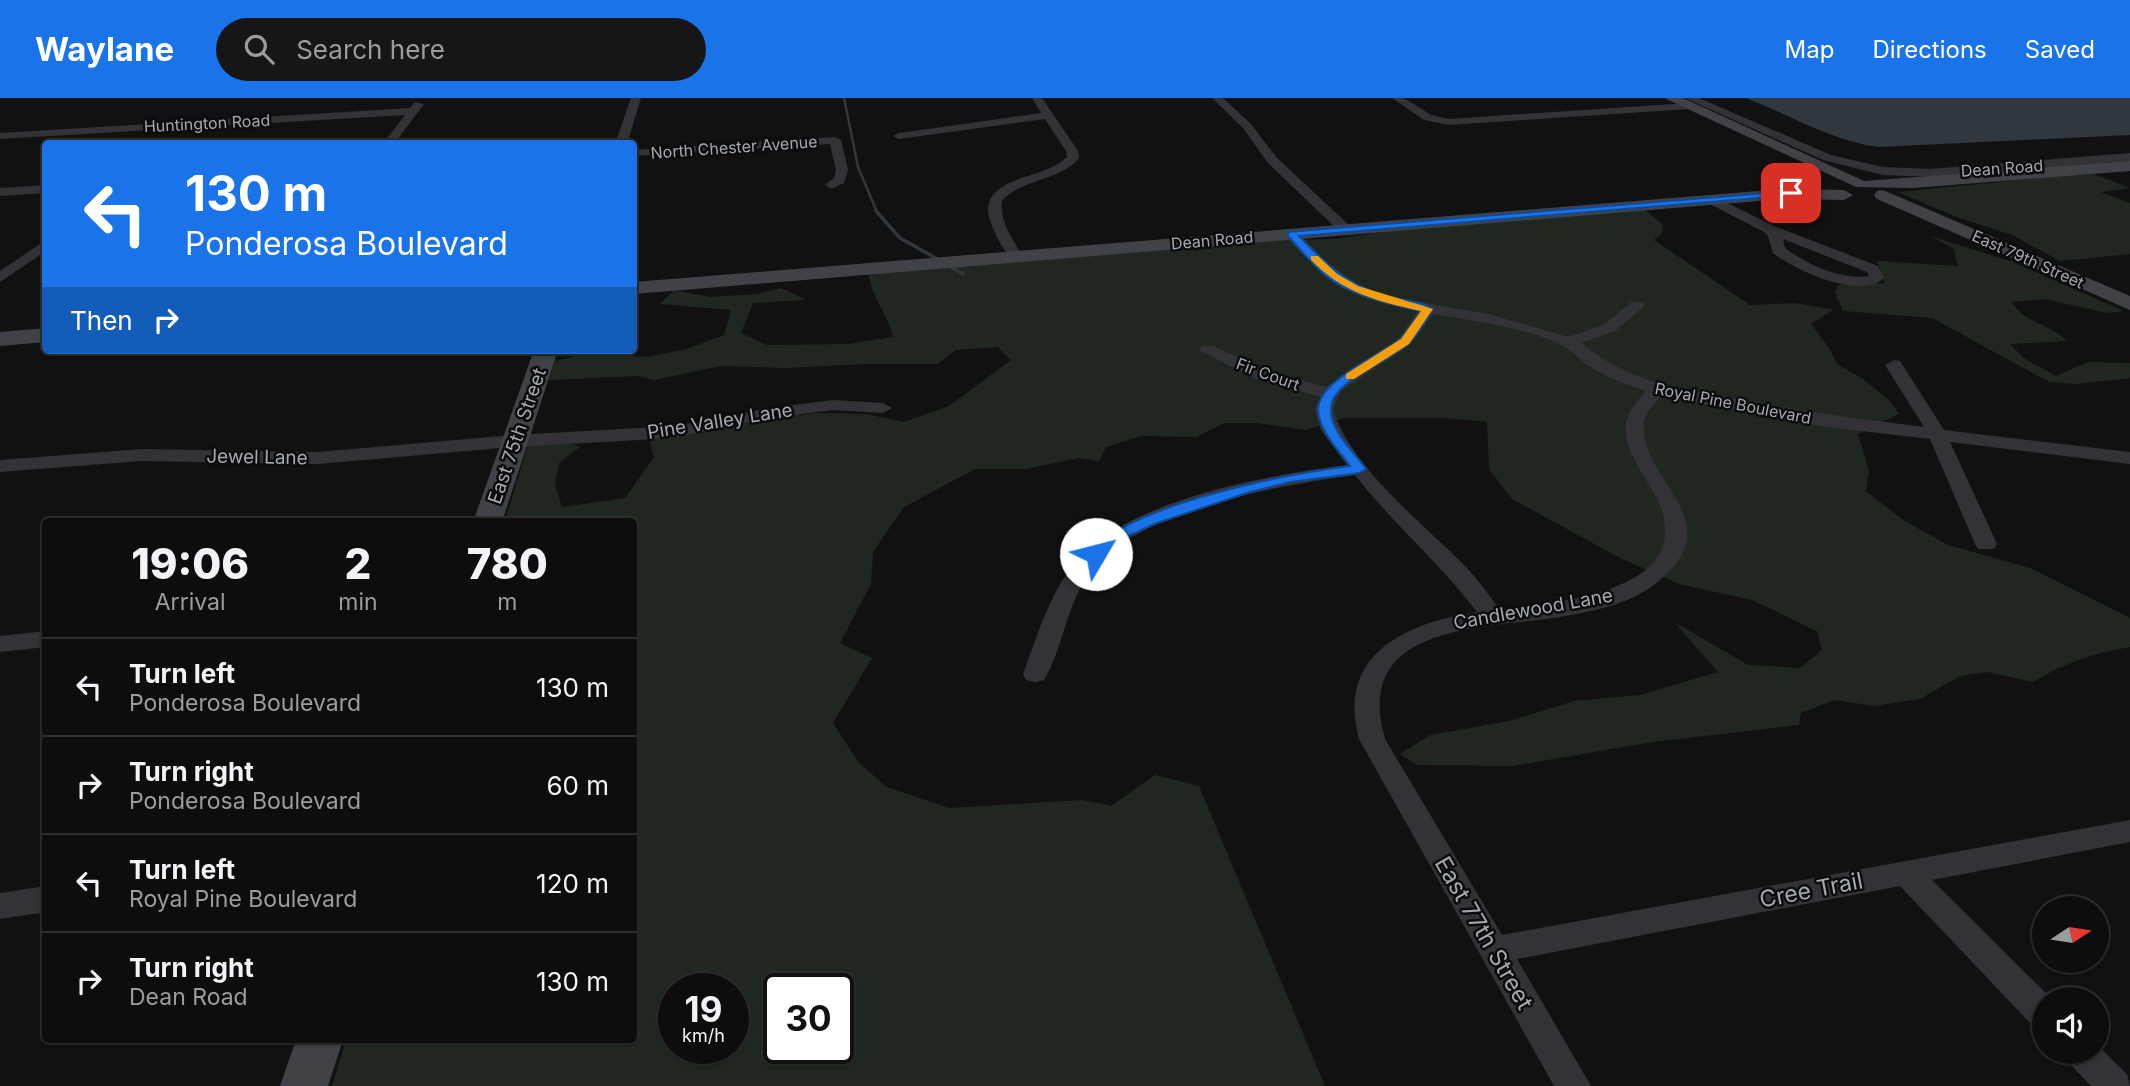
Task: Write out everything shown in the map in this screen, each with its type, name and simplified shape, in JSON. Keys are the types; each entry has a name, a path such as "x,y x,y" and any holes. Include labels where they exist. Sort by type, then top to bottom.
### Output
{"street":[{"path":"391,140 419,106 418,98"},
{"path":"622,140 636,98"},
{"path":"1015,256 994,212 998,197 1012,187 1065,167 1073,158 1072,151 1037,98"},
{"path":"1217,98 1247,126 1272,160 1346,230"},
{"path":"1397,98 1428,118 1440,121 1689,102"},
{"name":"East 79th Street","path":"1671,98 1689,102 1827,158 1859,187"},
{"name":"East 79th Street","path":"1689,102 1859,187 2130,304"},
{"name":"Huntington Road","path":"0,136 415,111"},
{"path":"899,136 1048,115"},
{"name":"North Chester Avenue","path":"637,153 835,140 842,173 840,180 831,185"},
{"name":"Dean Road","path":"1859,187 1927,173 2130,158"},
{"name":"Dean Road","path":"637,288 1859,187 1913,186 1913,183 2130,166"},
{"path":"0,192 42,189"},
{"path":"1713,200 1769,229 1867,266 1877,273 1877,278 1866,281 1847,279 1803,266 1780,252 1775,235 1769,229"},
{"name":"Royal Pine Boulevard","path":"1291,234 1328,272 1343,283 1377,298 1506,323 1568,342 1605,369 1657,389 1827,421 2130,457"},
{"path":"0,278 42,247"},
{"path":"1568,342 1609,328 1637,306"},
{"path":"1428,309 1405,341 1342,381 1330,394 1324,409 1326,420 1330,430 1359,469 1403,519 1460,575 1494,618"},
{"path":"0,339 42,335"},
{"name":"Fir Court","path":"1207,349 1260,374 1330,394"},
{"name":"East 75th Street","path":"488,518 545,354"},
{"path":"1894,365 1937,435 1986,544"},
{"name":"Candlewood Lane","path":"1394,781 1369,732 1366,698 1372,674 1392,650 1415,635 1443,626 1579,605 1615,596 1648,578 1669,557 1676,532 1673,510 1635,433 1638,414 1657,389"},
{"name":"Pine Valley Lane","path":"514,441 674,432 769,412 833,405 883,408"},
{"name":"Jewel Lane","path":"0,466 134,455 318,458 514,441"},
{"path":"1035,674 1076,576 1100,550 1125,532 1156,518 1258,485 1359,469"},
{"path":"0,644 42,639"},
{"name":"East 77th Street","path":"1394,781 1573,1086"},
{"name":"Cree Trail","path":"1493,950 2130,831"},
{"path":"1905,872 2032,1002"},
{"path":"0,906 42,900"},
{"path":"304,1086 319,1043"},
{"path":"2093,1064 2115,1086"}],"shaded area":[{"path":"1746,98 2130,98 2130,135 1879,147 1828,133"},
{"path":"2091,173 2130,188 2101,192 2130,203 2130,254 2060,261 2012,235 1954,216 1898,192"},
{"path":"1643,208 1663,225 1662,233 1654,240 1750,305 1795,303 1833,310 1811,324 1837,364 1863,379 1891,402 1899,414 1858,434 1869,471 1866,491 1903,520 1948,545 2030,568 2130,618 2130,647 2080,660 2033,682 1988,672 1960,676 1920,699 1874,706 1834,700 1801,713 1799,725 1653,742 1512,766 1417,765 1400,754 1430,735 1509,721 1574,701 1640,695 1718,672 1674,622 1748,665 1800,668 1822,650 1817,631 1752,600 1679,584 1620,558 1512,499 1489,469 1487,422 1447,418 1344,418 1306,430 1257,423 1224,423 1196,437 1141,436 1106,447 1099,461 1079,458 1025,469 975,469 904,507 873,552 871,584 840,643 872,658 833,723 859,763 887,787 949,808 1083,800 1111,806 1155,775 1199,786 1325,1086 332,1086 345,1043 637,1043 637,518 506,518 528,445 568,443 580,447 559,463 555,485 562,507 625,498 654,457 649,439 690,435 778,417 818,413 866,414 904,422 949,406 1011,360 998,347 956,350 937,364 786,368 721,366 654,380 638,376 549,380 555,361 584,354 646,357 687,349 724,335 731,310 660,304 674,290 710,297 757,294 781,288 806,300 753,303 741,333 767,345 848,344 893,337 872,289 868,272 1277,240 1333,239 1391,231"},
{"path":"1930,236 2013,262 2124,311 2107,313 2045,299 2012,302 2023,315 2061,335 2067,341 2010,344 2024,358 2056,376 2088,362 2130,363 2130,378 2077,384 2049,382 1932,318 1843,311 1835,293 1838,285 1885,283 1877,261 1958,266 1954,249"}],"waterway":[{"path":"844,98 858,167 877,212"},
{"path":"876,211 900,238 939,260"},
{"path":"947,265 963,274"}],"slow traffic":[{"path":"1314,258 1333,276 1354,289 1388,301 1428,309 1405,341 1350,376"}],"route":[{"path":"1096,554 1125,532 1149,521 1245,489 1290,478 1359,469 1326,420 1324,409 1330,393 1342,381 1405,341 1428,309 1377,298 1343,283 1328,272 1291,234 1791,193"}]}
